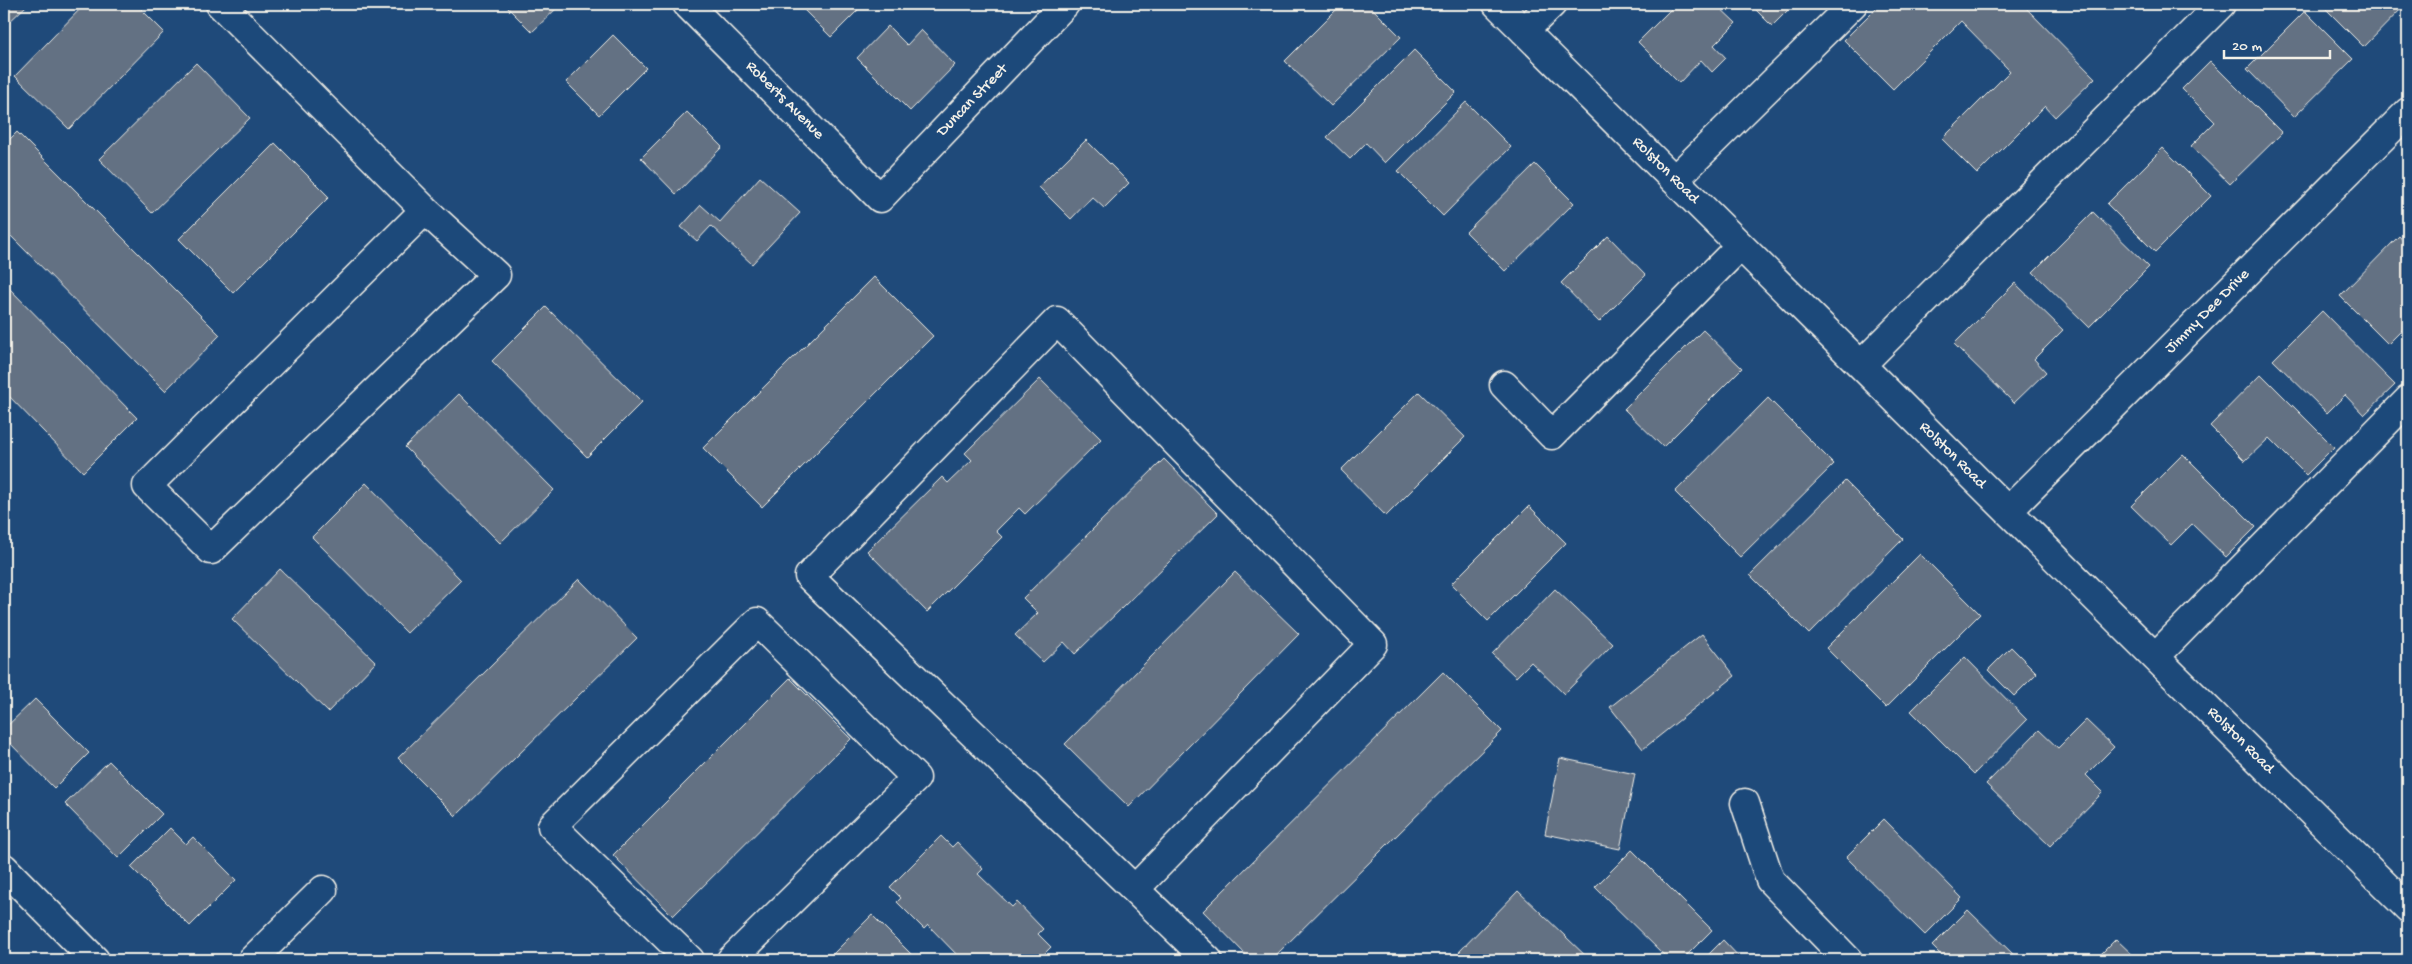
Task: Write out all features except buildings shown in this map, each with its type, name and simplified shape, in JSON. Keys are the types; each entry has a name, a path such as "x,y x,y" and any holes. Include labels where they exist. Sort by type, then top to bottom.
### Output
{"street":[{"path":"220,4 425,210 496,275 211,550 147,486 425,210"},
{"name":"Roberts Avenue","path":"687,4 880,198"},
{"name":"Duncan Street","path":"880,198 1065,4"},
{"name":"Rolston Road","path":"1497,4 2408,908"},
{"path":"1524,31 1552,4"},
{"path":"1674,180 1853,4"},
{"path":"1860,365 2221,4"},
{"name":"Jimmy Dee Drive","path":"2008,512 2408,112"},
{"path":"1504,385 1552,435 1740,246"},
{"path":"1135,889 1373,644 1057,321 809,576 1208,960"},
{"path":"2155,657 2408,400"},
{"path":"690,960 552,826 757,622 916,778 731,960"},
{"path":"1745,802 1770,880 1848,960"},
{"path":"4,868 95,960"},
{"path":"252,960 323,890"}]}
